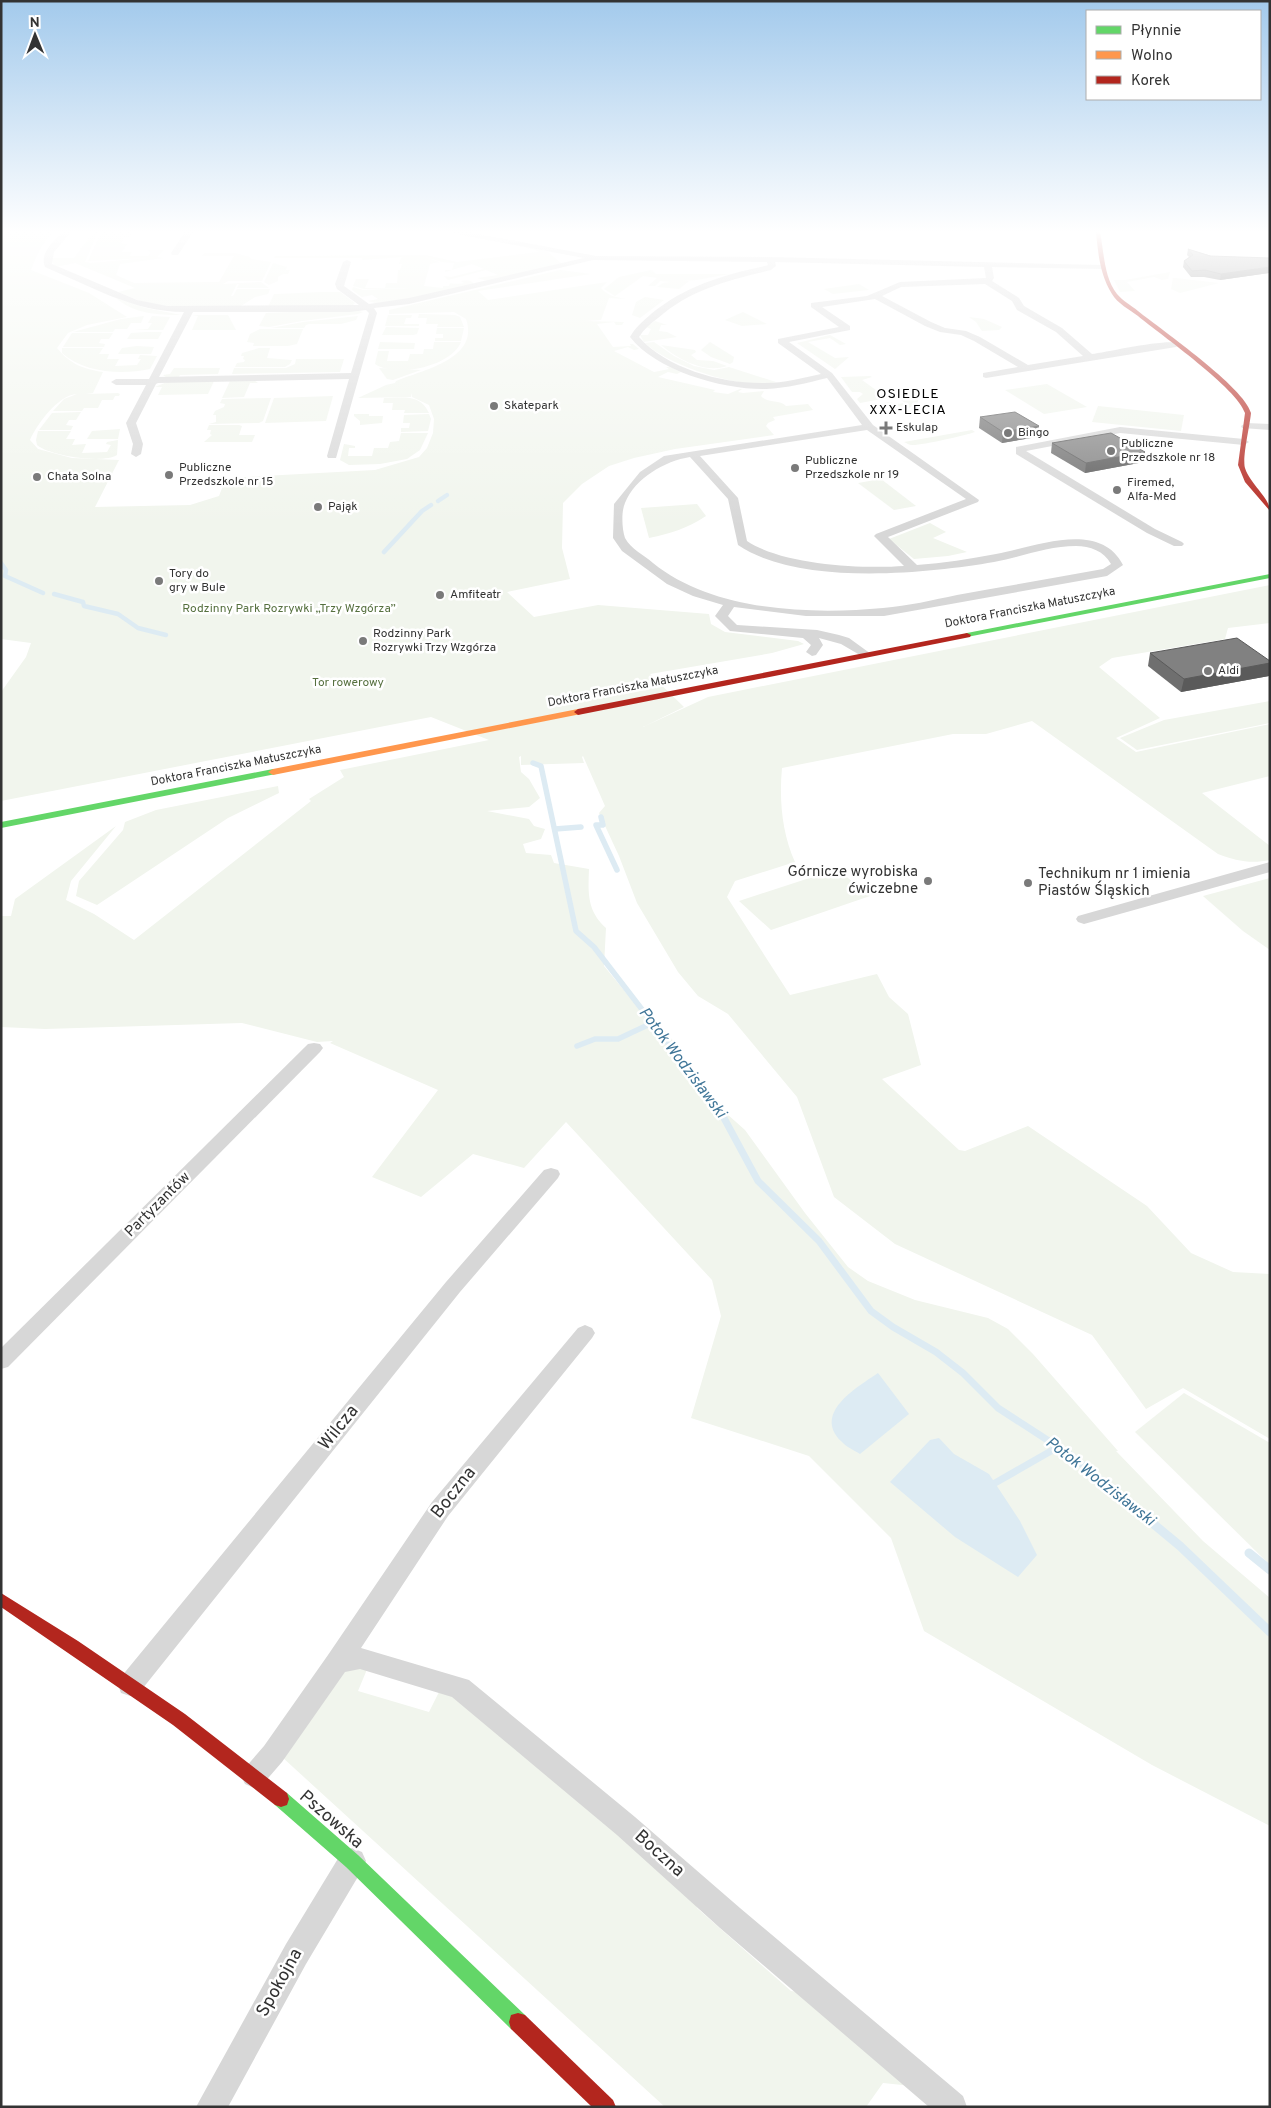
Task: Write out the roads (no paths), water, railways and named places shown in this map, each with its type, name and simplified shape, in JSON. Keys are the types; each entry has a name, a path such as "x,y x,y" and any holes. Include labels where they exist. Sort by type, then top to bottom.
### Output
{"main road":[{"path":"1159,330 1239,396 1246,406 1246,426 1241,465 1250,486 1268,506"},
{"name":"Doktora Franciszka Matuszczyka","path":"1116,594 1270,565"},
{"name":"Doktora Franciszka Matuszczyka","path":"1,825 317,764 864,654 1270,576"},
{"path":"797,655 870,641"},
{"name":"Pszowska","path":"1,1599 130,1685 254,1776 352,1861 606,2107"}],"street":[{"path":"136,454 138,444 131,423 180,330"},
{"path":"332,456 368,330"},
{"path":"639,330 634,338 644,349 678,368 692,373 753,386 766,386 826,373"},
{"path":"835,330 781,341 826,373 869,427 974,500 880,536 914,568"},
{"path":"950,330 972,337 1028,368"},
{"path":"1059,330 1090,357"},
{"path":"986,375 1176,344"},
{"path":"116,382 354,376"},
{"path":"1246,426 1270,426"},
{"path":"693,454 733,498 742,543 747,548 796,563 884,570 914,568 958,564 1074,543 1097,546 1114,558 1117,565 1106,572 884,612 848,615 824,614 730,604 674,584 622,542 619,537 619,504 647,471 662,459 677,456 869,427"},
{"path":"1178,544 1151,531 1021,454 1020,448 1120,430 1244,442"},
{"path":"730,604 721,616 734,628 817,634 835,638 852,645 864,654"},
{"path":"792,633 813,638 816,646 812,652"},
{"path":"1084,920 1222,879 1270,867"},
{"name":"Partyzantów","path":"1,1361 314,1048"},
{"name":"Wilcza","path":"130,1685 453,1287 551,1174"},
{"name":"Boczna","path":"254,1776 273,1754 337,1663 440,1509 585,1332"},
{"name":"Boczna","path":"337,1663 360,1658 460,1688 626,1826 730,1918 952,2107"},
{"name":"Spokojna","path":"210,2107 296,1954 352,1861"}],"waterway":[{"path":"438,501 447,495"},
{"path":"384,552 422,511 431,505"},
{"name":"Potok Wodzisławski","path":"1,563 6,570 5,576 43,593"},
{"name":"Potok Wodzisławski","path":"54,594 83,602 84,606 118,614 138,628 166,635"},
{"name":"Potok Wodzisławski","path":"533,763 541,766 576,931 594,947 674,1051"},
{"path":"601,817 603,825 596,825 617,870"},
{"path":"555,829 581,827"},
{"path":"577,1046 595,1039 618,1039 652,1023"},
{"name":"Potok Wodzisławski","path":"673,1049 718,1107 758,1181 819,1241 871,1311 893,1327 936,1352 963,1373 998,1408 1072,1456 1135,1508"},
{"path":"995,1483 1058,1447"},
{"name":"Potok Wodzisławski","path":"1133,1507 1180,1546 1270,1632"},
{"path":"1249,1553 1270,1570"}],"place":[{"name":"Skatepark","path":"494,406"},
{"name":"Eskulap","path":"886,428"},
{"name":"Bingo","path":"1008,433"},
{"name":"Publiczne Przedszkole nr 18","path":"1111,451"},
{"name":"Publiczne Przedszkole nr 19","path":"795,468"},
{"name":"Publiczne Przedszkole nr 15","path":"169,475"},
{"name":"Chata Solna","path":"37,477"},
{"name":"Firemed, Alfa-Med","path":"1117,490"},
{"name":"Pająk","path":"318,507"},
{"name":"Tory do gry w Bule","path":"159,581"},
{"name":"Amfiteatr","path":"440,595"},
{"name":"Rodzinny Park Rozrywki Trzy Wzgórza","path":"363,641"},
{"name":"Aldi","path":"1208,671"},
{"name":"Górnicze wyrobiska ćwiczebne","path":"928,881"},
{"name":"Technikum nr 1 imienia Piastów Śląskich","path":"1028,883"}],"district":[{"name":"OSIEDLE XXX-LECIA","path":"908,402"}],"park label":[{"name":"Rodzinny Park Rozrywki „Trzy Wzgórza”","path":"289,609"},
{"name":"Tor rowerowy","path":"348,683"}]}
